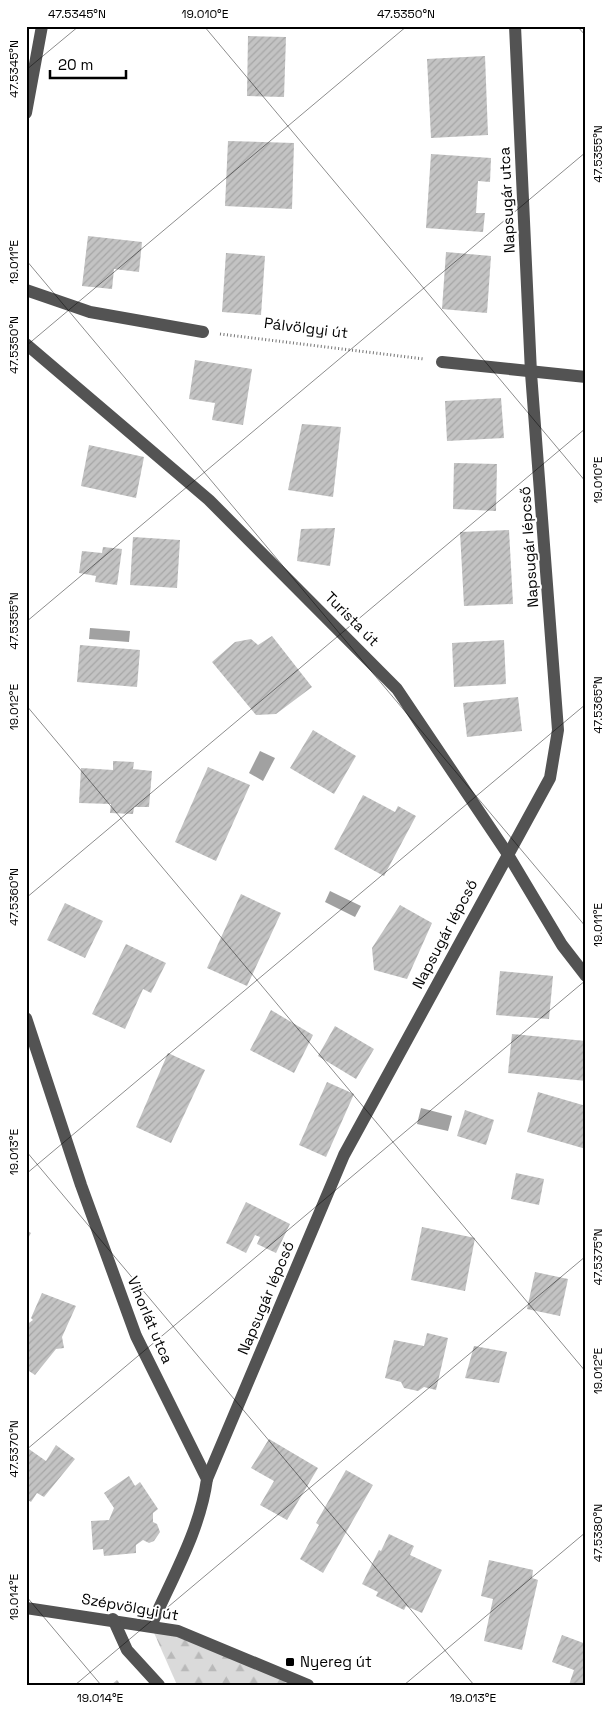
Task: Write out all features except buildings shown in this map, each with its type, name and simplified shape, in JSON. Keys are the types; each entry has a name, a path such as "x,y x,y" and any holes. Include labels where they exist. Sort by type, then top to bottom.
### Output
{"street":[{"path":"26,113 42,26"},
{"name":"Napsugár utca","path":"515,26 531,372"},
{"path":"26,290 90,312 203,332"},
{"name":"Turista út","path":"26,344 209,500 397,689 452,768 507,853 540,910 586,976"},
{"path":"442,362 586,377"},
{"name":"Napsugár lépcső","path":"207,1478 344,1155 507,853 550,778 558,730 531,372"},
{"name":"Vihorlát utca","path":"26,1018 81,1185 136,1336 207,1478"},
{"path":"151,1626 189,1542 204,1503 207,1478"},
{"name":"Szépvölgyi út","path":"26,1608 113,1619 178,1631 308,1685"},
{"path":"113,1619 127,1650 160,1685"}],"path":[{"name":"Pálvölgyi út","path":"203,332 442,362"}],"green space":[{"path":"151,1626 308,1685 177,1685"}],"shaded area":[{"path":"90,628 130,631 129,642 89,639"},
{"path":"260,751 275,758 263,781 249,773"},
{"path":"330,891 361,906 355,917 325,902"},
{"path":"421,1108 452,1116 448,1131 417,1124"}],"place":[{"name":"Nyereg út","path":"290,1662"}]}
